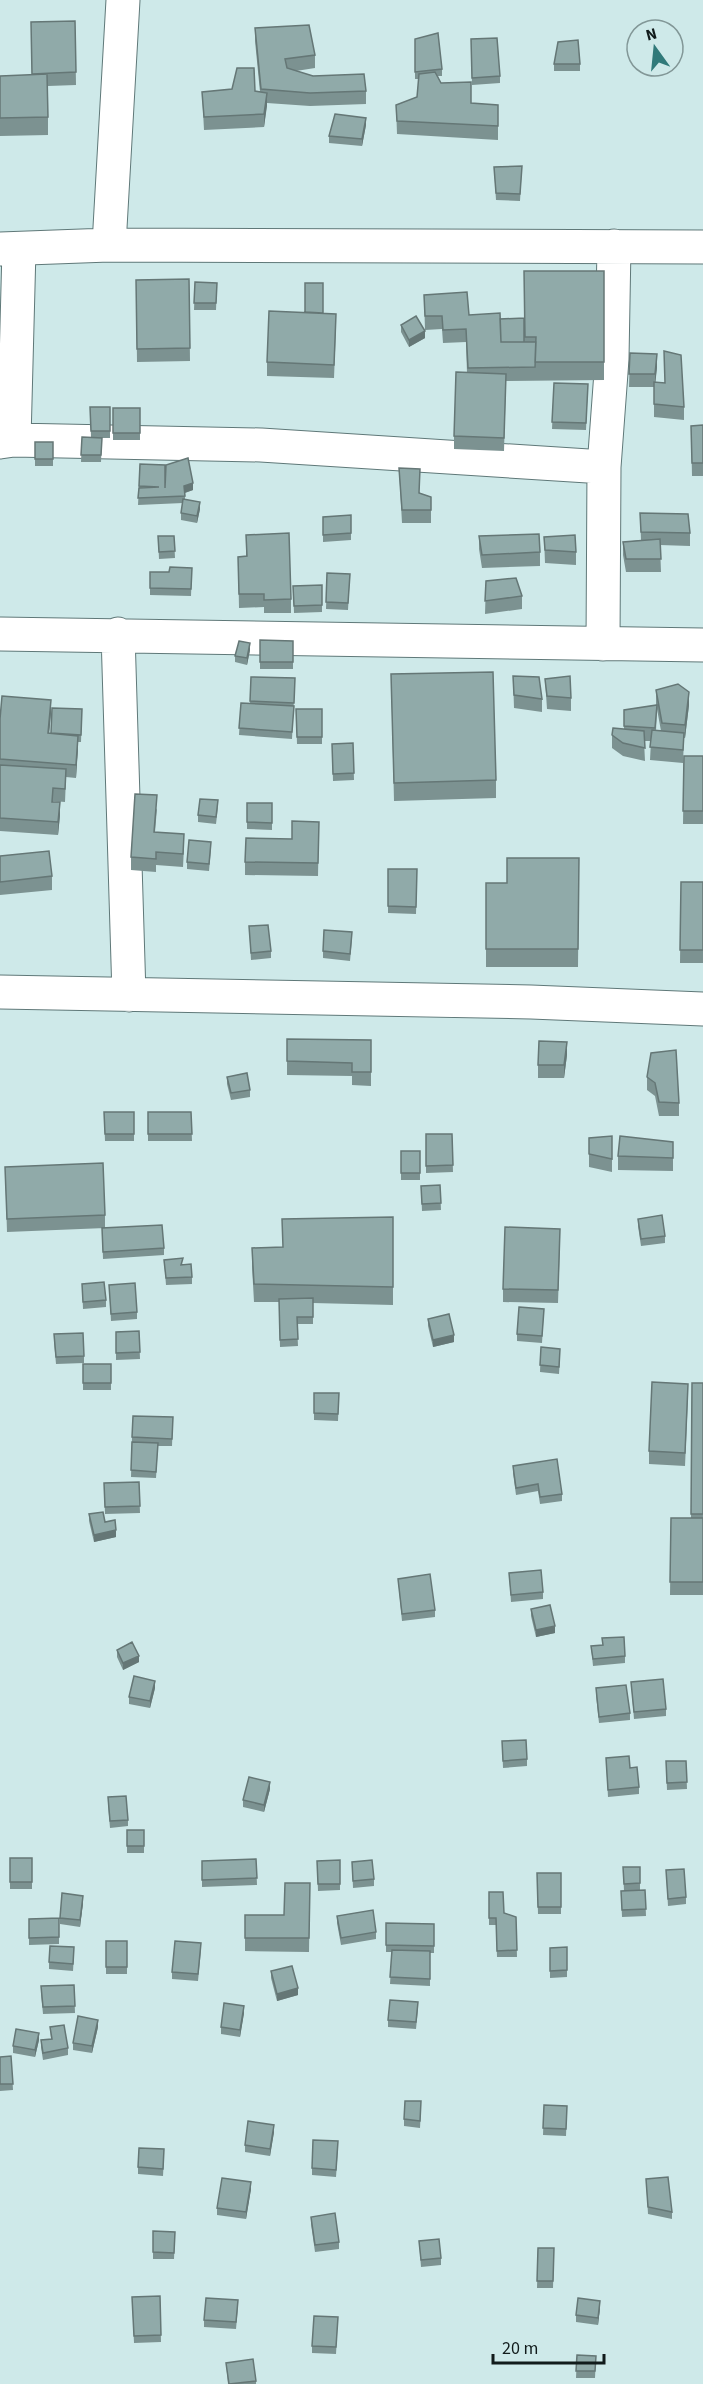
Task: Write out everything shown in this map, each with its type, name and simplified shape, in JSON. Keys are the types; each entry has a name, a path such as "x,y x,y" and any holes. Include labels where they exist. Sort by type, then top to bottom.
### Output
{"street":[{"path":"109,245 123,0"},
{"path":"604,467 261,445 7,441 9,249 109,245 703,247"},
{"path":"603,644 604,467 612,359 614,246"},
{"path":"0,634 118,634 703,645"},
{"path":"118,634 129,995"},
{"path":"0,992 531,1002 703,1009"}],"building":[{"path":"75,21 76,72 32,74 31,22"},
{"path":"309,25 315,55 285,59 287,68 313,76 364,74 366,91 310,93 261,89 255,28"},
{"path":"438,33 442,69 415,72 415,39"},
{"path":"497,38 500,76 472,78 471,39"},
{"path":"578,40 580,64 554,64 558,42"},
{"path":"237,68 254,68 255,91 267,93 264,114 204,117 202,92 232,89"},
{"path":"435,72 441,83 471,82 471,103 498,105 498,126 397,121 396,105 417,97 419,74"},
{"path":"47,74 48,117 0,118 0,76"},
{"path":"335,114 366,118 362,139 329,136"},
{"path":"522,166 520,194 496,193 494,167"},
{"path":"524,271 604,271 604,362 535,362 536,337 525,337"},
{"path":"189,279 190,348 137,349 136,280"},
{"path":"195,282 217,283 216,303 194,303"},
{"path":"305,283 323,283 323,313 305,312"},
{"path":"467,292 469,315 500,313 501,342 536,342 535,367 468,368 466,329 443,330 442,316 425,316 424,295"},
{"path":"269,311 336,314 334,365 267,362"},
{"path":"416,316 425,331 409,340 401,325"},
{"path":"524,318 524,342 501,342 500,319"},
{"path":"664,351 681,355 684,407 654,404 654,382 665,383"},
{"path":"630,353 657,354 655,374 629,374"},
{"path":"456,372 506,374 504,438 454,436"},
{"path":"554,383 588,384 586,423 552,422"},
{"path":"90,407 110,407 110,431 91,431"},
{"path":"113,408 140,408 140,433 113,433"},
{"path":"703,425 703,463 692,463 691,426"},
{"path":"82,437 102,438 101,455 81,455"},
{"path":"35,442 53,442 53,459 35,459"},
{"path":"188,458 193,483 184,486 185,496 138,498 139,488 159,487 139,486 140,464 165,465 165,488 166,465"},
{"path":"399,468 420,469 419,493 431,497 431,510 402,510"},
{"path":"183,499 200,502 197,516 181,513"},
{"path":"640,513 688,514 690,533 641,532"},
{"path":"351,515 351,533 323,535 323,517"},
{"path":"289,533 291,599 264,600 264,594 239,594 238,557 247,556 246,535"},
{"path":"539,534 540,552 482,555 479,536"},
{"path":"575,535 576,552 545,550 544,537"},
{"path":"158,536 174,536 175,551 159,552"},
{"path":"660,539 661,559 626,559 623,542"},
{"path":"170,567 192,568 191,589 150,588 150,572 169,572"},
{"path":"327,573 350,574 348,603 326,602"},
{"path":"516,578 522,596 485,601 486,581"},
{"path":"322,585 322,605 294,606 293,586"},
{"path":"260,640 293,641 293,662 260,662"},
{"path":"239,641 250,643 247,658 235,656"},
{"path":"493,672 496,780 394,783 391,674"},
{"path":"513,676 539,677 542,699 514,695"},
{"path":"570,676 571,698 547,696 545,679"},
{"path":"251,677 295,678 294,703 250,701"},
{"path":"678,684 689,692 685,725 662,723 656,690"},
{"path":"2,696 51,700 48,733 78,736 76,765 0,759"},
{"path":"241,703 294,706 292,732 239,728"},
{"path":"657,705 655,728 624,726 624,710"},
{"path":"52,708 82,709 81,735 51,733"},
{"path":"296,709 322,709 322,737 297,737"},
{"path":"613,728 644,731 645,748 623,743 612,735"},
{"path":"652,730 684,733 683,750 650,747"},
{"path":"353,743 354,773 333,774 332,744"},
{"path":"684,756 703,756 703,811 683,811"},
{"path":"0,765 66,769 65,789 53,788 52,802 60,802 58,822 0,818"},
{"path":"135,794 157,795 154,832 184,834 183,854 156,852 156,859 131,857"},
{"path":"200,799 218,800 216,817 198,815"},
{"path":"247,803 272,803 272,823 247,822"},
{"path":"292,821 319,822 318,863 245,862 246,838 292,839"},
{"path":"189,840 211,842 209,864 187,862"},
{"path":"49,851 52,876 0,882 0,856"},
{"path":"507,858 579,858 578,949 486,949 486,883 507,883"},
{"path":"388,869 417,869 416,907 388,906"},
{"path":"681,882 703,882 703,950 680,950"},
{"path":"268,925 271,951 251,953 249,926"},
{"path":"324,930 352,932 350,954 323,951"},
{"path":"287,1039 371,1040 371,1072 352,1072 352,1063 287,1061"},
{"path":"539,1041 567,1042 564,1065 538,1065"},
{"path":"676,1050 679,1103 659,1102 655,1083 647,1077 651,1053"},
{"path":"247,1073 250,1090 231,1093 227,1077"},
{"path":"104,1112 134,1112 134,1134 105,1134"},
{"path":"148,1112 191,1112 192,1134 148,1134"},
{"path":"426,1134 452,1134 453,1165 426,1166"},
{"path":"612,1136 612,1159 589,1154 589,1138"},
{"path":"620,1136 673,1142 673,1158 618,1156"},
{"path":"401,1151 420,1151 420,1173 401,1173"},
{"path":"103,1163 105,1215 7,1219 5,1167"},
{"path":"440,1185 441,1203 422,1204 421,1186"},
{"path":"662,1215 665,1236 641,1239 638,1219"},
{"path":"393,1217 393,1287 254,1284 252,1248 283,1247 282,1219"},
{"path":"162,1225 164,1248 103,1252 102,1228"},
{"path":"505,1227 560,1229 558,1290 503,1289"},
{"path":"183,1258 181,1265 191,1264 192,1277 166,1278 164,1260"},
{"path":"104,1282 106,1300 83,1302 82,1284"},
{"path":"135,1283 137,1312 111,1314 109,1285"},
{"path":"313,1298 313,1317 297,1317 298,1339 280,1340 279,1299"},
{"path":"519,1307 544,1309 542,1336 517,1334"},
{"path":"449,1314 454,1335 433,1340 428,1319"},
{"path":"139,1331 140,1352 116,1353 116,1332"},
{"path":"83,1333 84,1356 56,1357 54,1334"},
{"path":"541,1347 560,1349 559,1367 540,1365"},
{"path":"83,1364 111,1364 111,1383 83,1383"},
{"path":"652,1382 688,1384 685,1453 649,1451"},
{"path":"692,1383 703,1383 703,1514 691,1514"},
{"path":"314,1393 339,1393 338,1414 314,1413"},
{"path":"133,1416 173,1417 172,1439 132,1437"},
{"path":"132,1442 158,1443 156,1472 131,1470"},
{"path":"557,1459 562,1494 540,1497 538,1484 516,1488 513,1466"},
{"path":"139,1482 140,1506 105,1507 104,1483"},
{"path":"103,1512 105,1522 115,1520 116,1530 94,1535 89,1514"},
{"path":"671,1518 703,1518 703,1582 670,1582"},
{"path":"541,1570 543,1592 511,1595 509,1573"},
{"path":"430,1574 435,1610 402,1614 398,1579"},
{"path":"550,1605 555,1626 536,1630 531,1609"},
{"path":"624,1637 625,1656 593,1659 591,1646 603,1645 602,1638"},
{"path":"132,1642 139,1656 123,1663 117,1650"},
{"path":"134,1676 155,1681 150,1701 129,1697"},
{"path":"663,1679 666,1709 634,1712 631,1682"},
{"path":"626,1685 630,1713 599,1717 596,1688"},
{"path":"526,1740 527,1759 503,1761 502,1741"},
{"path":"629,1756 630,1768 637,1767 639,1787 608,1790 606,1758"},
{"path":"666,1761 686,1761 687,1782 667,1783"},
{"path":"249,1777 270,1782 264,1805 243,1800"},
{"path":"126,1796 128,1820 110,1821 108,1797"},
{"path":"127,1830 144,1830 144,1846 127,1846"},
{"path":"10,1858 32,1858 32,1882 10,1882"},
{"path":"256,1859 257,1878 202,1880 202,1861"},
{"path":"340,1860 340,1884 318,1884 317,1861"},
{"path":"372,1860 374,1879 353,1881 352,1862"},
{"path":"623,1867 640,1867 640,1883 624,1884"},
{"path":"684,1869 686,1897 668,1899 666,1870"},
{"path":"537,1873 561,1873 561,1907 538,1907"},
{"path":"285,1883 310,1883 309,1938 245,1938 245,1915 284,1915"},
{"path":"645,1890 646,1909 622,1910 621,1891"},
{"path":"489,1892 503,1892 504,1913 516,1917 517,1950 497,1951 496,1918 489,1918"},
{"path":"62,1893 83,1896 80,1920 60,1918"},
{"path":"373,1910 376,1932 341,1938 337,1916"},
{"path":"59,1918 59,1937 29,1938 29,1919"},
{"path":"386,1923 434,1924 434,1946 386,1945"},
{"path":"106,1941 127,1941 127,1967 106,1967"},
{"path":"175,1941 201,1943 198,1974 172,1972"},
{"path":"50,1946 74,1947 73,1964 49,1962"},
{"path":"567,1947 567,1970 550,1971 550,1948"},
{"path":"392,1950 430,1951 430,1979 390,1977"},
{"path":"292,1966 298,1988 277,1994 271,1971"},
{"path":"74,1985 75,2006 43,2007 41,1986"},
{"path":"390,2000 418,2002 416,2022 388,2020"},
{"path":"224,2003 244,2006 240,2030 221,2027"},
{"path":"78,2016 98,2020 92,2046 73,2043"},
{"path":"64,2025 68,2048 43,2053 41,2040 52,2039 50,2027"},
{"path":"16,2029 39,2033 35,2050 13,2046"},
{"path":"11,2056 13,2084 0,2084 0,2057"},
{"path":"405,2101 421,2101 420,2121 404,2119"},
{"path":"544,2105 567,2106 566,2129 543,2128"},
{"path":"248,2121 274,2125 270,2149 245,2145"},
{"path":"313,2140 338,2141 336,2170 312,2168"},
{"path":"139,2148 164,2149 163,2169 138,2167"},
{"path":"668,2177 672,2212 648,2207 646,2179"},
{"path":"222,2178 251,2182 246,2212 217,2208"},
{"path":"335,2213 339,2242 315,2245 311,2217"},
{"path":"153,2231 175,2232 174,2253 153,2252"},
{"path":"439,2239 441,2258 421,2260 419,2241"},
{"path":"538,2248 554,2248 553,2281 537,2281"},
{"path":"160,2296 161,2335 134,2336 132,2297"},
{"path":"206,2298 238,2300 236,2322 204,2320"},
{"path":"578,2298 600,2301 598,2318 576,2315"},
{"path":"314,2316 338,2317 336,2347 312,2346"},
{"path":"577,2355 596,2356 595,2371 576,2371"},
{"path":"253,2359 256,2381 229,2384 226,2363"}]}
